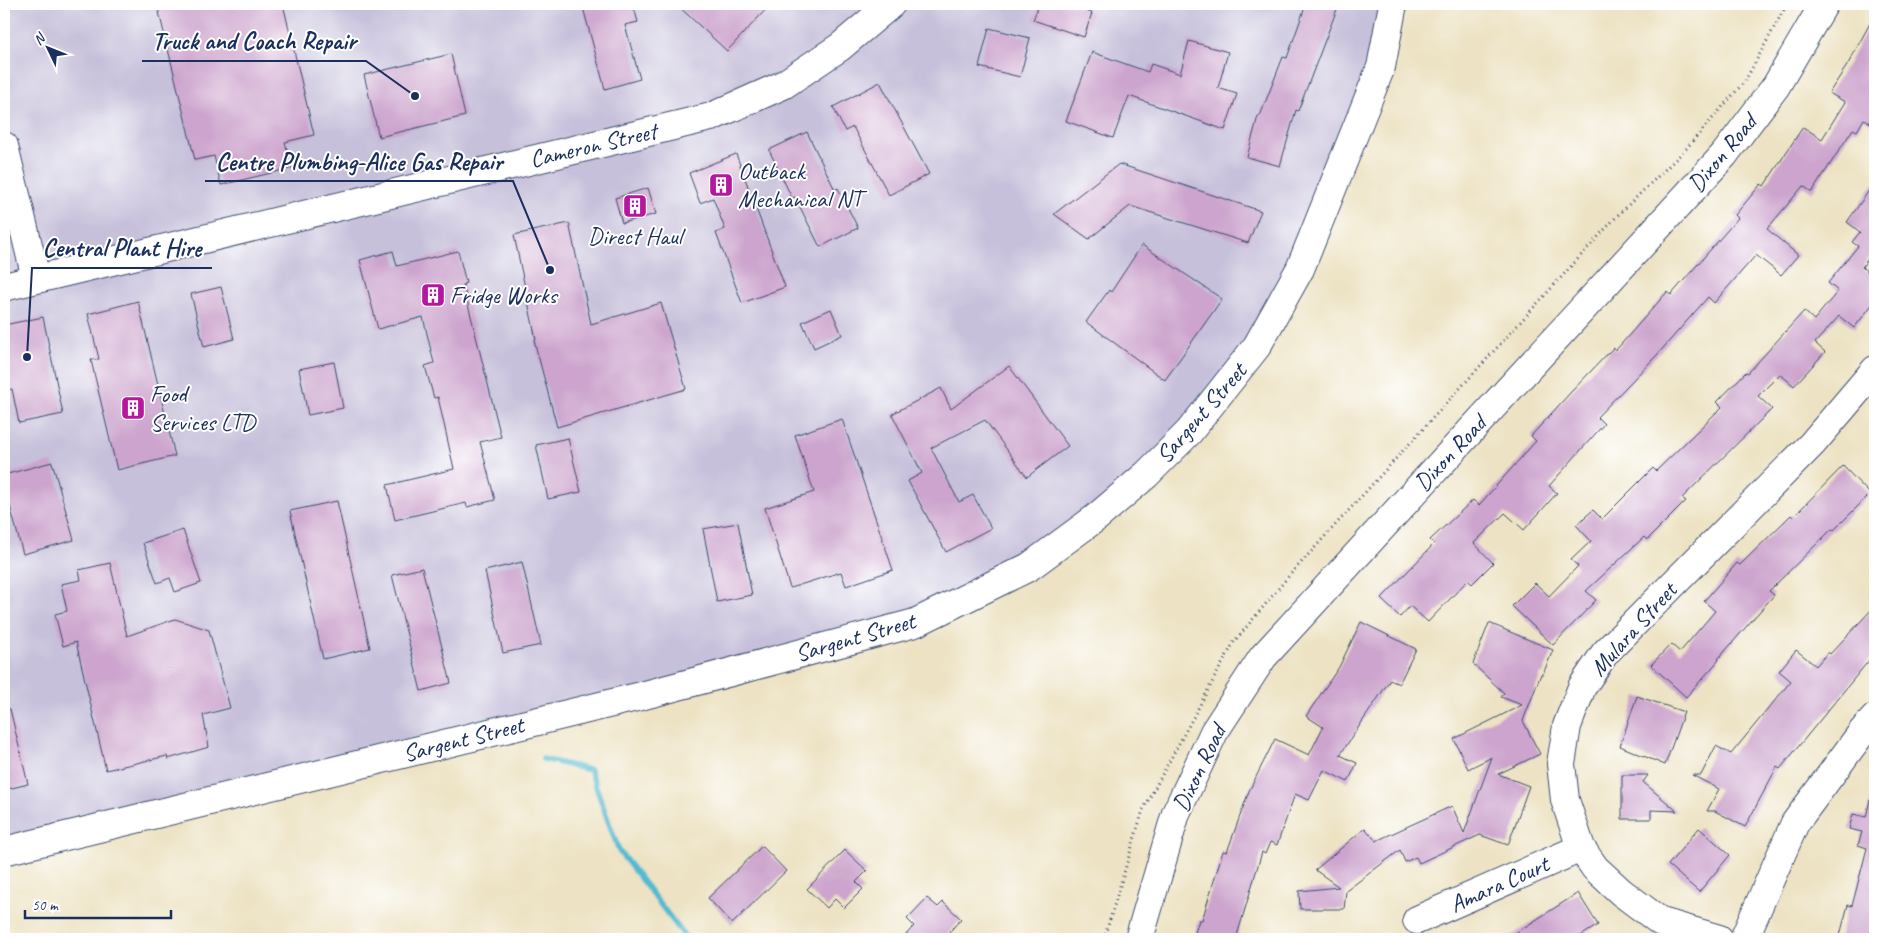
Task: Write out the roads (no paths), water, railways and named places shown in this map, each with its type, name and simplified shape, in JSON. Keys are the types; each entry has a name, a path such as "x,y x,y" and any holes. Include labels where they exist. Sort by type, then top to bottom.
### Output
{"street":[{"name":"Cameron Street","path":"4,287 711,117 783,85 840,47 891,4"},
{"name":"Sargent Street","path":"4,851 641,696 914,623 1028,567 1097,517 1146,475 1189,432 1257,346 1300,269 1378,76 1393,4"},
{"name":"Dixon Road","path":"1139,939 1176,813 1214,732 1264,656 1724,155 1776,86 1824,4"},
{"path":"4,146 36,278"},
{"name":"Mulara Street","path":"1720,939 1661,922 1621,892 1595,868 1581,848 1565,800 1562,764 1567,726 1582,687 1605,653 1812,444 1875,370"},
{"path":"1744,939 1795,823 1863,731 1875,718"},
{"name":"Amara Court","path":"1417,920 1581,848"}],"waterway":[{"path":"543,759 590,770 619,851 687,939"}],"place":[{"name":"Truck and Coach Repair","path":"415,96"},
{"name":"Outback Mechanical NT","path":"721,185"},
{"name":"Direct Haul","path":"635,206"},
{"name":"Centre Plumbing-Alice Gas Repair","path":"550,270"},
{"name":"Fridge Works","path":"433,295"},
{"name":"Central Plant Hire","path":"27,357"},
{"name":"Food Services LTD","path":"133,408"}]}
